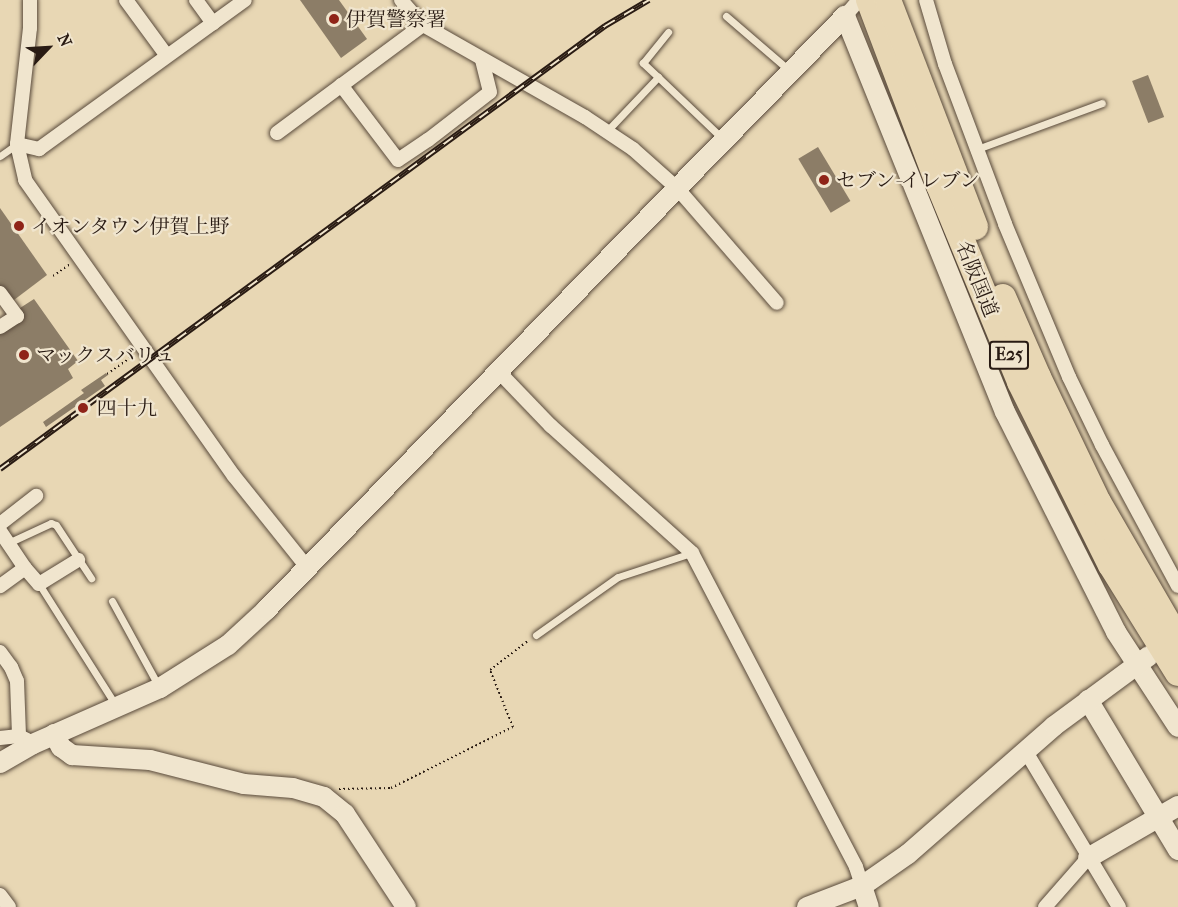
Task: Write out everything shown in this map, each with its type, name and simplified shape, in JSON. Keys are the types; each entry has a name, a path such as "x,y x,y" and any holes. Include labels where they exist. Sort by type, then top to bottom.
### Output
{"highway":[{"name":"名阪国道","path":"877,6 1038,377 1098,502 1178,640"},
{"name":"名阪国道","path":"877,6 970,262 1025,393 1112,565 1178,673"}],"street":[{"path":"30,0 30,28 17,144 25,180 234,476 307,567"},
{"path":"126,0 167,56"},
{"path":"196,0 213,23"},
{"path":"17,144 39,149 245,0"},
{"path":"401,0 423,25 633,149 677,188 777,303"},
{"path":"926,0 945,64 977,149 1069,377 1102,445 1178,586"},
{"path":"0,738 26,740 54,734 160,688 228,645 266,610 845,16 877,6"},
{"path":"845,16 1005,412 1077,559 1142,661 1178,727"},
{"path":"277,133 423,25"},
{"path":"341,85 398,160 490,92 482,60"},
{"path":"0,293 17,316 0,327"},
{"path":"498,371 551,426 692,553 856,867 869,907"},
{"path":"0,524 36,496"},
{"path":"0,531 39,584 78,560"},
{"path":"0,586 25,568"},
{"path":"0,651 17,681 26,740"},
{"path":"807,907 862,886 944,824 1025,750 1142,661"},
{"path":"1088,700 1178,850"},
{"path":"54,734 66,752 72,755 150,760 244,784 312,792 330,800 345,814 406,907"},
{"path":"3,764 26,740"},
{"path":"1025,750 1119,907"},
{"path":"1045,907 1088,858 1178,806"},
{"path":"0,895 9,907"}],"lane":[{"path":"726,16 790,71"},
{"path":"668,32 643,63 724,140"},
{"path":"606,132 658,77"},
{"path":"977,149 1102,103"},
{"path":"0,156 17,144"},
{"path":"8,543 51,523 56,525 91,578"},
{"path":"536,635 618,577 692,553"},
{"path":"39,584 117,707"},
{"path":"112,601 160,688"}],"path":[{"path":"53,276 72,263"},
{"path":"107,374 144,348"},
{"path":"312,792 326,789 350,791 391,788 513,727 490,670 536,635"}],"building":[{"name":"伊賀警察署","path":"300,0 339,0 367,39 341,58"},
{"path":"1148,75 1164,117 1148,123 1132,81"},
{"name":"セブン-イレブン","path":"818,147 850,201 831,213 798,159"},
{"path":"0,208 47,275 10,303 0,289"},
{"path":"34,299 78,361 68,369 73,378 0,427 0,330 17,310"},
{"path":"106,373 108,375 101,380 105,386 46,427 43,422 84,393 81,390"}],"railway":[{"path":"0,469 605,26 649,0"}],"place":[{"name":"伊賀警察署","path":"334,19"},
{"name":"セブン-イレブン","path":"824,180"},
{"name":"イオンタウン伊賀上野","path":"19,226"},
{"name":"マックスバリュ","path":"24,355"},
{"name":"四十九","path":"83,408"}]}
